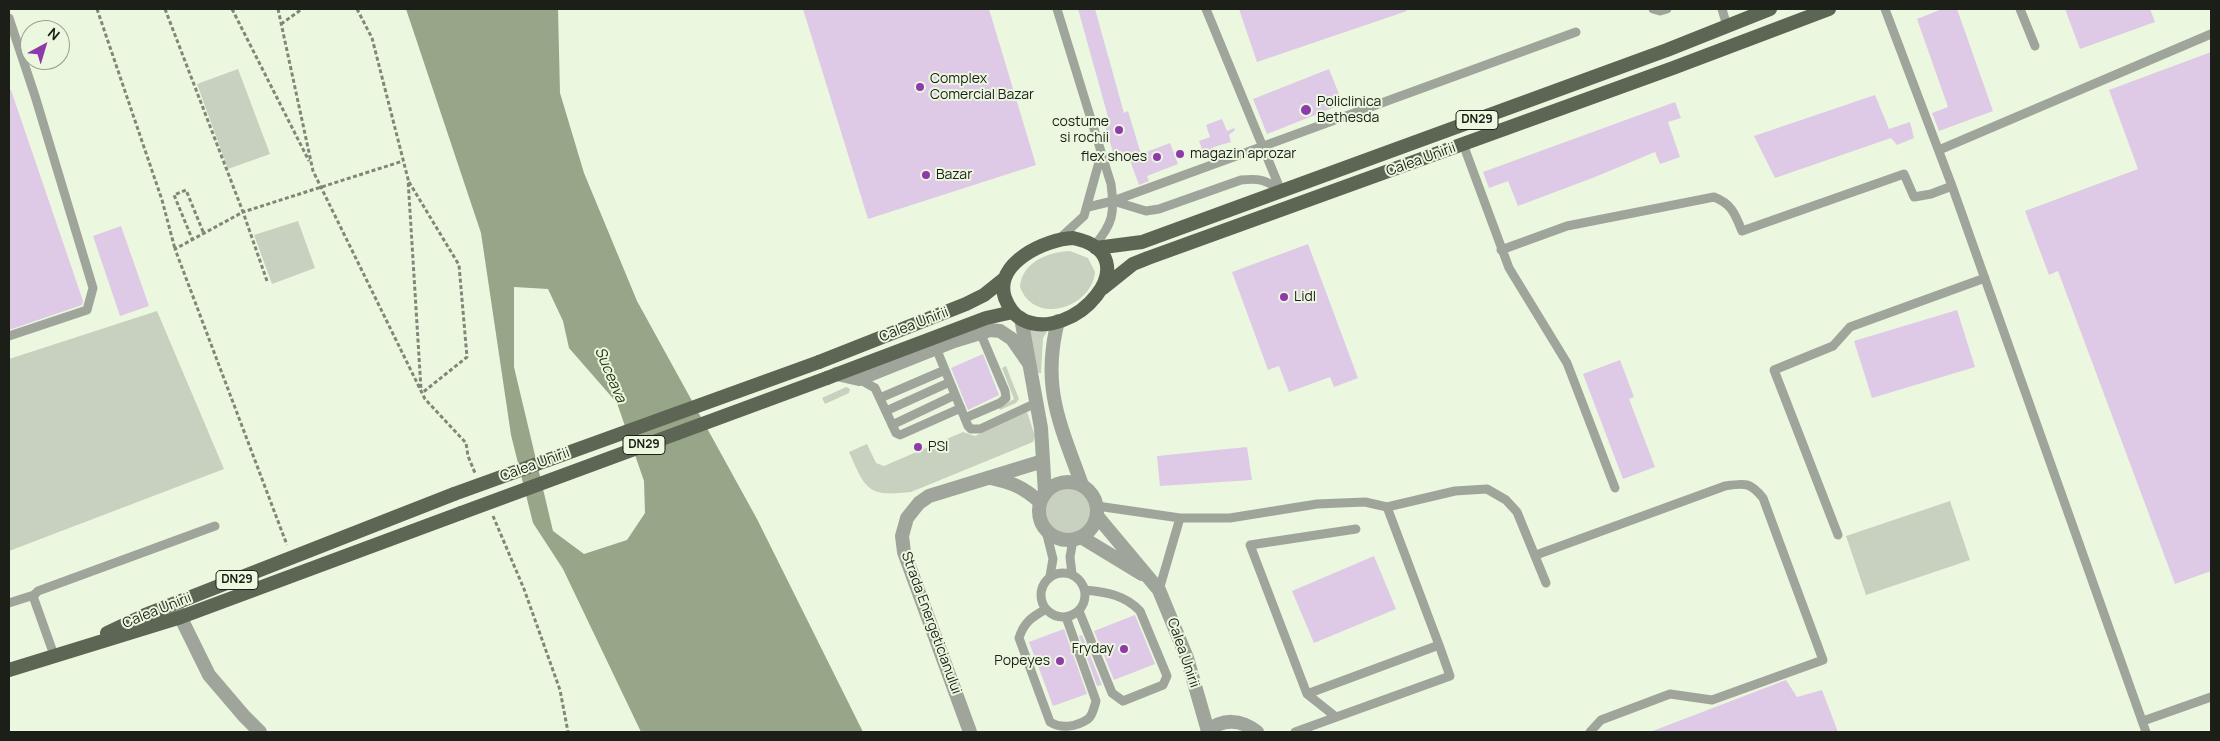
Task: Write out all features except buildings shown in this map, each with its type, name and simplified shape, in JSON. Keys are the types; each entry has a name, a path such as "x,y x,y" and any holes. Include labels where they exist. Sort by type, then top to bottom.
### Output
{"main road":[{"name":"Calea Unirii","path":"1095,247 1142,242 1667,50 1770,9"},
{"name":"Calea Unirii","path":"1103,288 1133,264 1148,258 1673,68 1828,9"},
{"name":"DN29","path":"1004,279 1027,253 1059,239 1073,238 1088,242 1095,247"},
{"path":"1095,247 1106,263 1107,279 1103,288"},
{"name":"Calea Unirii","path":"59,654 175,604 454,494 819,362 966,304 984,295 1004,279"},
{"path":"1004,279 1003,292 1017,315"},
{"name":"DN29","path":"1017,315 1044,323 1058,321 1092,303 1103,288"},
{"name":"Calea Unirii","path":"9,670 181,617 986,318 1017,315"}],"street":[{"path":"1017,315 1041,428 1043,460 1042,497 1039,512 1041,522 1046,530 1054,536 1077,539 1155,585"},
{"path":"1058,321 1050,362 1052,388 1058,417 1082,485 1094,498 1097,511 1094,524 1077,539"},
{"path":"832,376 859,379 936,348 990,330 1006,334 1012,339 1028,362"},
{"name":"Strada Energeticianului","path":"970,732 909,568 902,536 907,518 919,503 929,496 1043,460"},
{"path":"990,478 1020,486 1042,497"},
{"path":"1042,497 1050,487 1066,481 1082,485"},
{"name":"Calea Unirii","path":"1097,511 1155,585 1187,658 1208,731"},
{"path":"175,604 209,675 260,732"},
{"path":"1208,731 1217,724 1228,721 1240,722 1250,726 1257,732"}],"lane":[{"path":"1057,9 1102,152 1113,201 1111,222 1095,247"},
{"path":"1206,9 1281,190"},
{"path":"1652,9 1660,11 1667,9"},
{"path":"1722,9 1727,26"},
{"path":"1885,9 1952,186 2146,732"},
{"path":"2020,9 2035,46"},
{"path":"9,18 38,105 93,288 87,310 9,336"},
{"path":"1088,207 1113,201 1576,32"},
{"path":"1939,150 2211,34"},
{"path":"1463,144 1501,250 1509,268 1567,363 1615,488"},
{"path":"1059,239 1084,216 1102,152"},
{"path":"1501,250 1567,226 1714,197 1727,202 1736,216 1742,231 1904,174 1914,197 1931,194 1952,186"},
{"path":"1113,201 1146,211 1159,209 1241,180 1254,179 1266,181 1281,190"},
{"path":"1838,535 1774,370 1833,346 1850,327 1985,278"},
{"path":"965,418 1003,401 1006,395 980,332"},
{"path":"936,348 971,429 980,428 1036,403"},
{"path":"880,398 945,370"},
{"path":"859,379 875,388 896,433 903,435 961,408"},
{"path":"886,411 950,382"},
{"path":"892,425 955,395"},
{"path":"1536,555 1725,486 1743,483 1755,488 1764,498 1823,660 1712,700 1670,694 1601,720 1590,732"},
{"path":"1097,511 1180,518 1230,518 1317,504 1364,502 1387,507 1454,491 1487,489 1506,500 1518,512 1546,583"},
{"path":"1295,732 1450,676 1387,507"},
{"path":"1155,585 1180,518"},
{"path":"9,603 215,526"},
{"path":"1336,717 1307,694 1250,545 1356,529"},
{"path":"1046,530 1053,559 1050,576"},
{"path":"1072,574 1070,557 1077,539"},
{"path":"1057,573 1072,574 1083,583 1086,590 1086,598 1079,611 1066,617 1059,617 1046,609 1041,596 1045,582 1050,576 1057,573"},
{"path":"1079,611 1112,693 1118,699 1123,701 1163,685 1167,676 1140,611 1134,605 1112,593 1086,590"},
{"path":"34,594 59,654"},
{"path":"1046,609 1022,627 1019,638 1050,722 1065,727 1088,719 1093,712 1096,700 1066,617"},
{"path":"1307,694 1438,644"},
{"path":"2142,721 2211,697"}],"path":[{"path":"97,9 162,200 175,249 292,559"},
{"path":"165,9 243,212 267,281"},
{"path":"232,9 312,166 424,399 466,443 468,456 475,474"},
{"path":"278,9 312,166"},
{"path":"281,24 302,9"},
{"path":"357,9 372,38 408,179 422,393"},
{"path":"175,249 243,212 403,162"},
{"path":"408,179 458,265 467,357 422,393"},
{"path":"192,241 174,195 186,190 204,234"},
{"path":"490,510 524,589 560,690 568,732"}],"shaded area":[{"path":"238,69 270,154 228,169 197,84"},
{"path":"298,221 315,268 272,284 254,235"},
{"path":"1070,251 1088,258 1095,272 1091,285 1084,295 1074,303 1062,308 1049,309 1037,306 1027,299 1020,287 1022,278 1031,265 1045,256"},
{"path":"157,311 224,469 9,551 9,359"},
{"path":"1027,327 1049,329 1043,338 1041,373 1035,373"},
{"path":"1006,366 1019,399 1016,403 1000,410 999,408 1014,399 1002,368"},
{"path":"846,387 850,389 849,393 825,404 822,398"},
{"path":"1027,412 1035,436 1033,442 911,492 885,493 877,492 870,488 864,483 849,452 867,444 876,463 884,466 963,432 975,436"},
{"path":"1068,483 1079,485 1088,491 1094,500 1096,511 1094,522 1088,531 1079,537 1068,539 1057,537 1048,531 1042,522 1040,511 1042,500 1048,491 1057,485"},
{"path":"1950,501 1970,560 1866,595 1846,536"}],"water":[{"name":"Suceava","path":"406,9 558,9 560,93 584,173 637,301 757,519 863,732 641,732 563,569 533,523 511,435 481,233","holes":["514,287 548,289 563,321 569,348 617,403 644,481 645,513 627,540 584,554 553,531 514,367"]}],"place":[{"name":"Complex Comercial Bazar","path":"920,87"},
{"name":"Policlinica Bethesda","path":"1306,110"},
{"name":"costume si rochii","path":"1119,130"},
{"name":"magazin aprozar","path":"1180,154"},
{"name":"flex shoes","path":"1157,157"},
{"name":"Bazar","path":"926,175"},
{"name":"Lidl","path":"1284,297"},
{"name":"PSI","path":"918,447"},
{"name":"Fryday","path":"1124,649"},
{"name":"Popeyes","path":"1060,661"}]}
